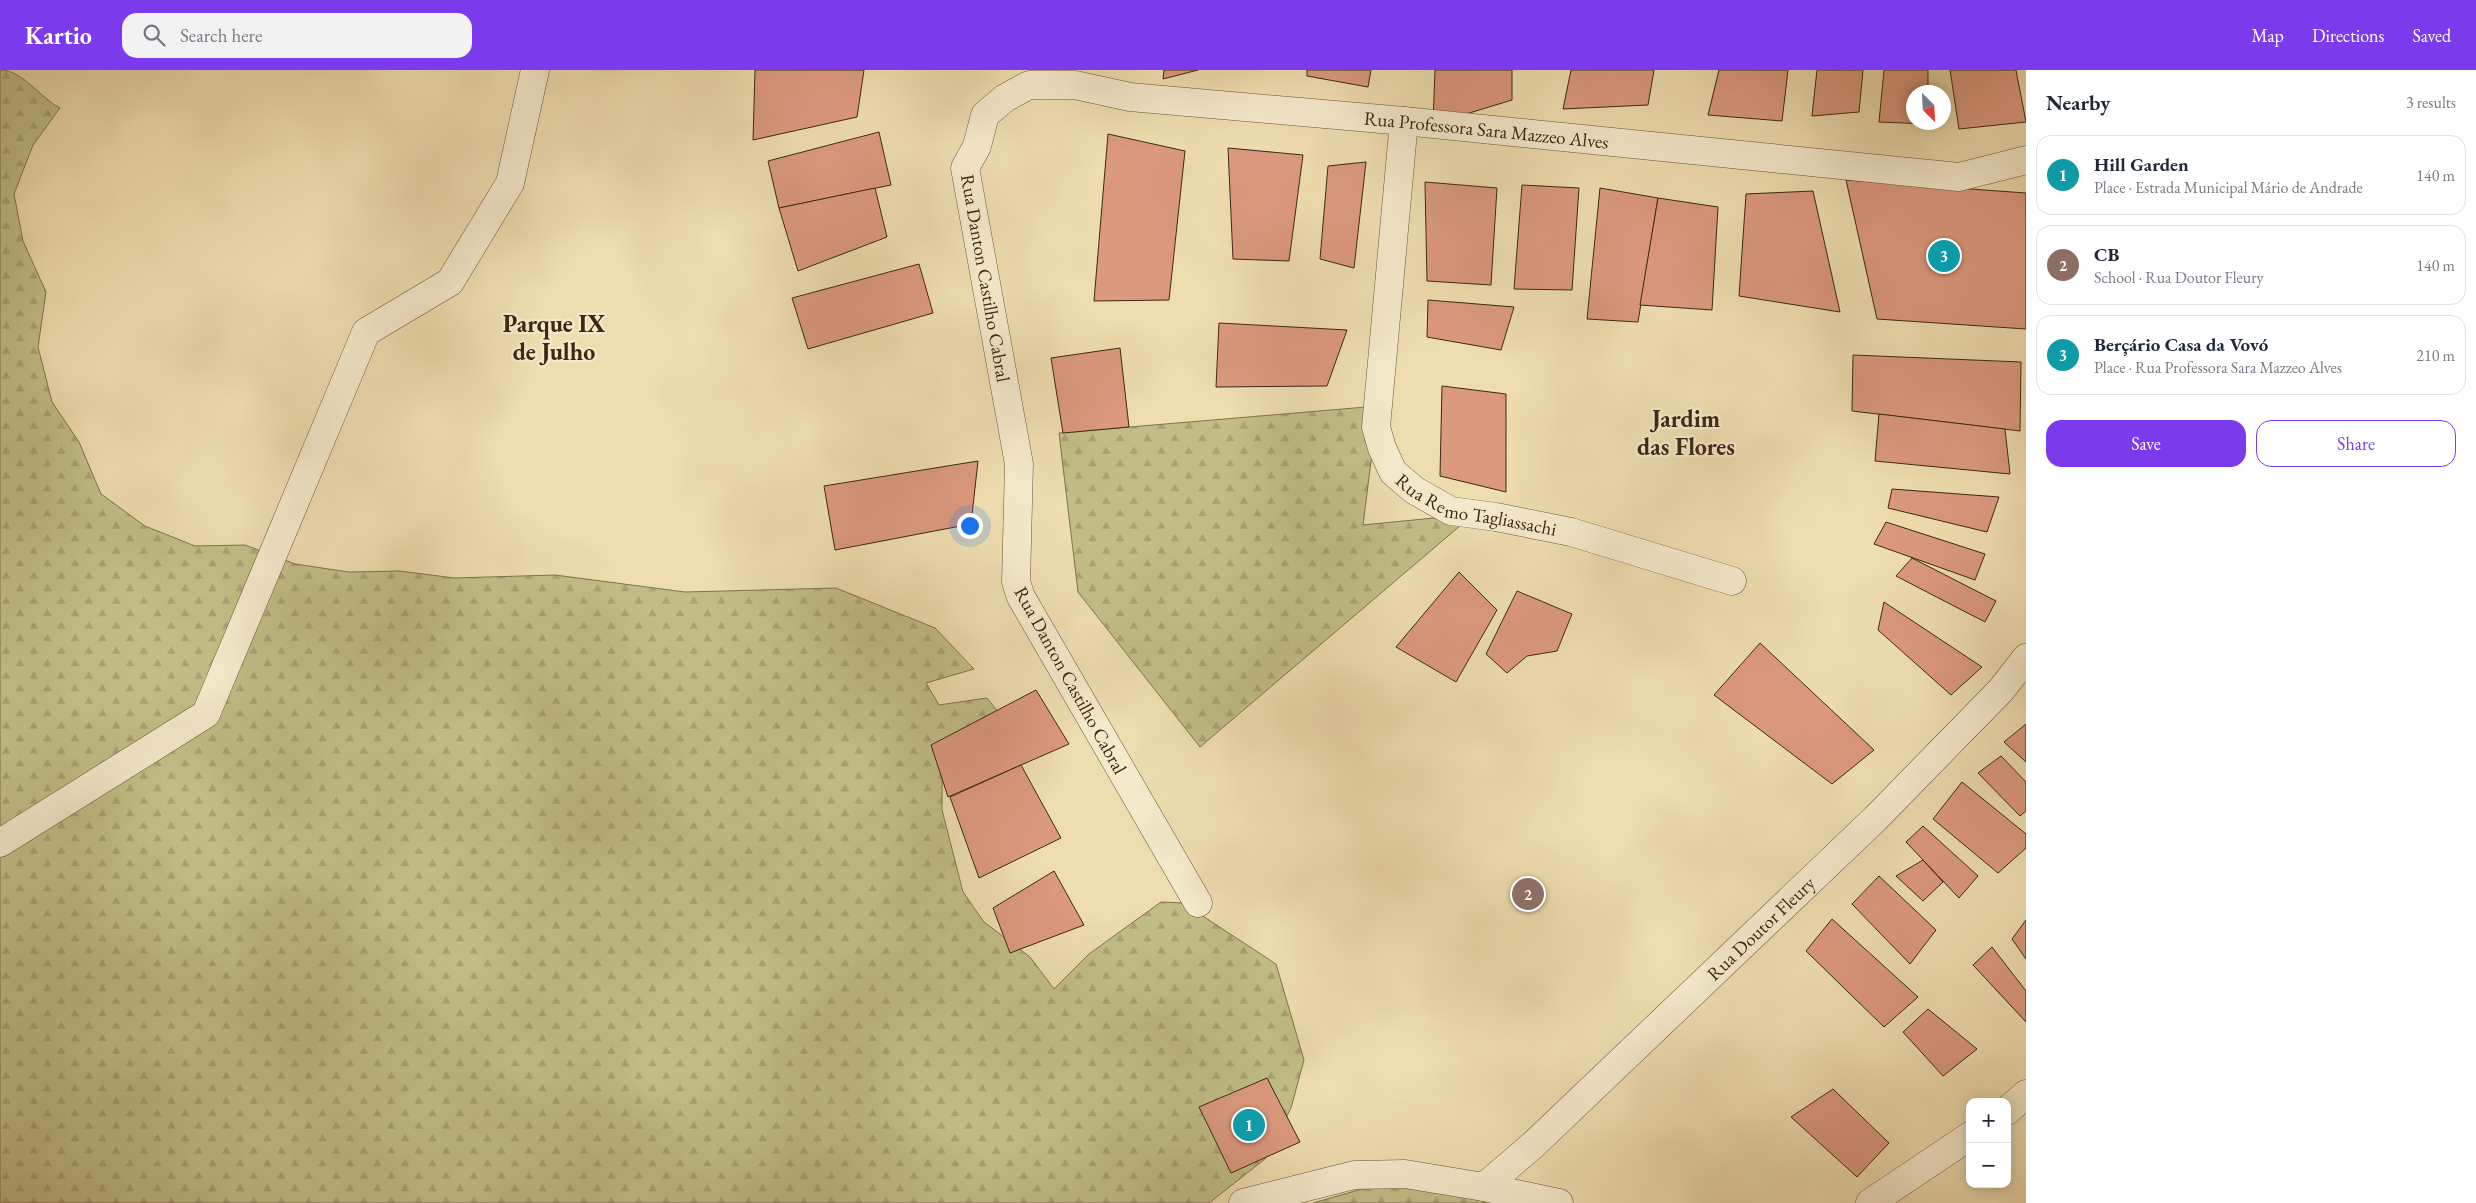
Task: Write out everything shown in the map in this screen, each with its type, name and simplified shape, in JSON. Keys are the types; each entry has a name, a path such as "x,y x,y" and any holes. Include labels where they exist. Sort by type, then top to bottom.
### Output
{"street":[{"path":"0,842 206,714 366,332 450,282 510,183 535,70"},
{"name":"Rua Professora Sara Mazzeo Alves","path":"977,146 985,116 1006,98 1029,85 1066,78 1130,97 1404,121 1959,178 2026,160"},
{"name":"Rua Remo Tagliassachi","path":"1404,121 1376,427 1382,448 1393,472 1414,490 1451,511 1496,516 1571,532 1732,581"},
{"name":"Rua Danton Castilho Cabral","path":"977,146 966,168 1019,464 1016,582 1021,597 1198,903"},
{"name":"Rua Doutor Fleury","path":"1484,1187 1533,1145 1876,818 2001,690 2026,658"},
{"path":"2011,1107 2026,1094"},
{"path":"1870,1203 1966,1139"},
{"path":"1243,1203 1354,1175 1406,1174 1484,1187 1559,1203"}],"green space":[{"path":"0,70 8,71 24,79 60,108 33,145 14,194 23,241 46,292 38,347 52,402 79,442 101,494 145,526 195,546 245,545 295,564 349,572 400,571 454,578 555,575 685,592 836,588 935,628 974,669 926,683 939,705 987,698 998,712 942,779 942,810 963,892 984,922 1030,957 1054,989 1089,954 1161,902 1183,903 1276,964 1304,1060 1291,1108 1265,1159 1209,1203 0,1203"},
{"path":"1378,406 1363,525 1474,514 1200,747 1078,592 1059,433"},
{"path":"1419,1180 1432,1192 1487,1200 1489,1203 1313,1203 1376,1185"}],"building":[{"path":"755,70 864,70 857,117 753,140"},
{"path":"1164,70 1198,70 1163,79"},
{"path":"1307,70 1371,70 1368,87 1307,76"},
{"path":"1435,70 1512,70 1512,100 1433,124"},
{"path":"1571,70 1654,70 1648,105 1563,109"},
{"path":"1719,70 1788,70 1782,121 1708,115"},
{"path":"1817,70 1863,70 1859,112 1812,116"},
{"path":"1884,70 1928,70 1928,85 1906,85 1906,123 1879,122"},
{"path":"1950,70 2016,70 2026,122 1959,129"},
{"path":"879,132 891,185 779,208 768,161"},
{"path":"1108,134 1185,151 1169,300 1094,301"},
{"path":"1228,148 1303,155 1289,261 1233,259"},
{"path":"1366,162 1354,268 1320,259 1328,166"},
{"path":"1846,180 2026,193 2026,329 1877,319"},
{"path":"1425,182 1497,188 1491,285 1427,281"},
{"path":"1522,185 1579,188 1572,290 1514,289"},
{"path":"875,188 887,237 798,271 779,208"},
{"path":"1600,188 1658,198 1638,322 1587,319"},
{"path":"1813,191 1840,312 1739,296 1746,194"},
{"path":"1658,198 1718,207 1712,310 1640,305"},
{"path":"919,264 933,313 808,349 792,298"},
{"path":"1428,300 1514,307 1501,350 1427,337"},
{"path":"1219,323 1347,330 1327,386 1216,387"},
{"path":"1120,348 1129,427 1063,433 1051,358"},
{"path":"1853,355 2021,362 2020,431 1852,411"},
{"path":"1442,386 1506,394 1506,492 1440,476"},
{"path":"1879,414 2005,429 2010,474 1875,461"},
{"path":"978,461 971,524 835,550 824,486"},
{"path":"1892,489 1999,497 1987,532 1888,508"},
{"path":"1886,522 1985,554 1975,580 1874,544"},
{"path":"1912,558 1996,601 1985,622 1896,576"},
{"path":"1459,572 1497,610 1456,682 1396,647"},
{"path":"1517,591 1572,614 1557,651 1527,656 1507,673 1486,654"},
{"path":"1884,602 1982,667 1951,695 1878,630"},
{"path":"1760,643 1874,750 1832,784 1714,695"},
{"path":"1036,690 1069,744 948,797 931,745"},
{"path":"2026,724 2026,762 2004,742"},
{"path":"2001,756 2026,782 2026,811 2020,816 1978,773"},
{"path":"1021,765 1061,838 979,878 950,797"},
{"path":"1962,782 2026,834 2026,848 1998,873 1933,819"},
{"path":"1923,826 1978,876 1959,898 1906,842"},
{"path":"1923,860 1943,882 1923,901 1896,876"},
{"path":"1054,871 1084,925 1010,953 993,908"},
{"path":"1879,876 1936,930 1910,964 1852,904"},
{"path":"1832,919 1918,997 1884,1027 1806,951"},
{"path":"2026,920 2026,959 2012,939"},
{"path":"1992,947 2026,991 2026,1022 1973,965"},
{"path":"1928,1009 1977,1049 1943,1076 1903,1032"},
{"path":"1267,1078 1300,1142 1231,1173 1199,1107"},
{"path":"1833,1089 1889,1143 1857,1177 1791,1117"}],"place":[{"name":"Berçário Casa da Vovó","path":"1944,256"},
{"name":"CB","path":"1528,894"},
{"name":"Hill Garden","path":"1249,1125"}],"district":[{"name":"Parque IX de Julho","path":"554,338"},
{"name":"Jardim das Flores","path":"1686,433"}]}
